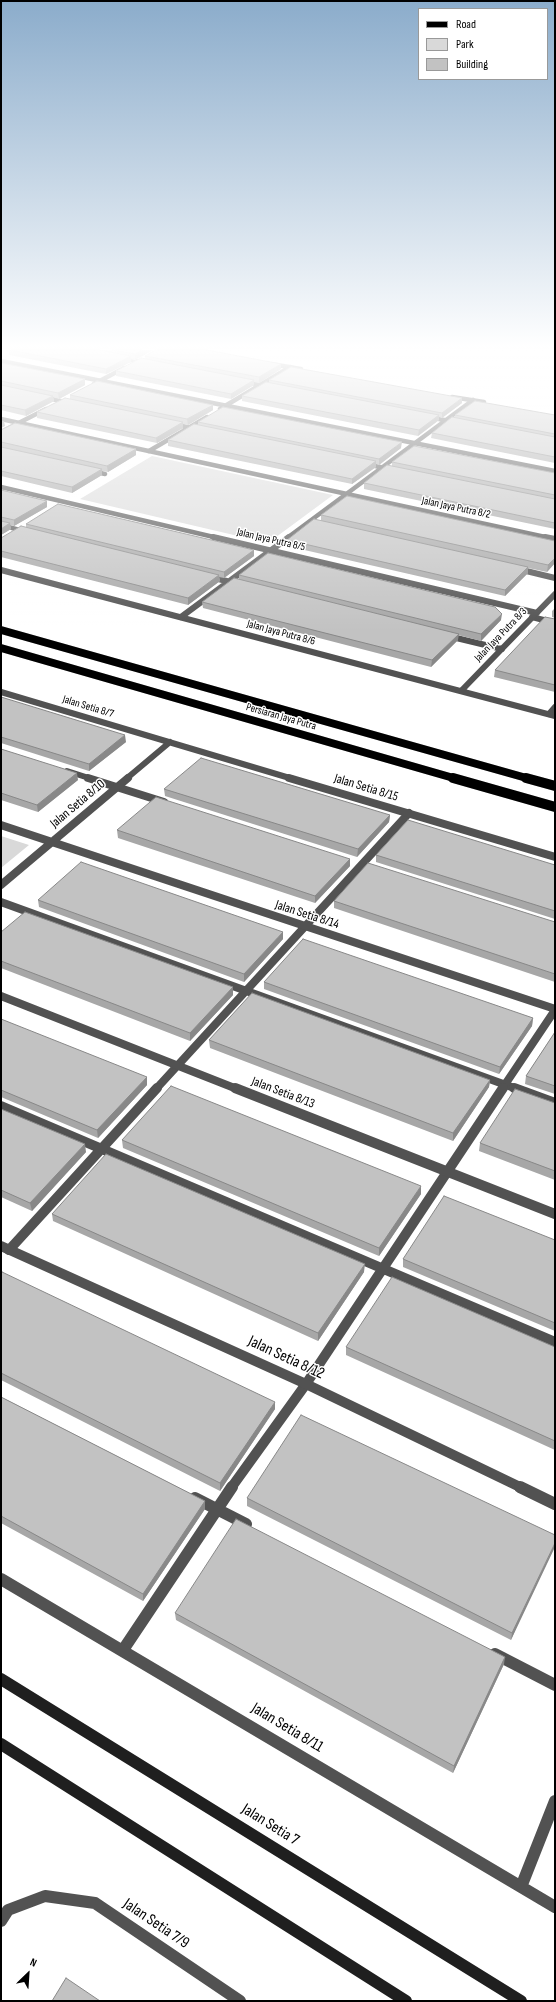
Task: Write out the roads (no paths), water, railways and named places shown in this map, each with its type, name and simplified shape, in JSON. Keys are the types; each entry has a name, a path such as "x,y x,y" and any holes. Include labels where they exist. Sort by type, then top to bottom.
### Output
{"main road":[{"name":"Persiaran Jaya Putra","path":"1,630 555,786"},
{"name":"Persiaran Jaya Putra","path":"1,648 555,808"}],"street":[{"name":"Jalan Jaya Putra 8/2","path":"114,443 555,539"},
{"path":"149,451 162,443"},
{"path":"181,617 415,443"},
{"path":"418,443 555,471"},
{"path":"361,463 400,471"},
{"path":"82,469 105,474"},
{"name":"Jalan Jaya Putra 8/5","path":"1,486 271,550 534,615 555,623"},
{"path":"59,506 66,502"},
{"path":"308,522 316,524"},
{"path":"1,525 34,533"},
{"path":"13,533 26,526"},
{"path":"509,567 555,578"},
{"name":"Jalan Jaya Putra 8/6","path":"1,570 462,690 552,715"},
{"path":"206,576 244,585"},
{"name":"Jalan Jaya Putra 8/3","path":"462,690 555,594"},
{"path":"441,634 502,649"},
{"name":"Jalan Setia 8/7","path":"1,692 170,742"},
{"path":"552,715 555,707"},
{"name":"Jalan Setia 8/10","path":"1,885 170,742"},
{"name":"Jalan Setia 8/15","path":"170,742 555,857"},
{"path":"59,768 169,803"},
{"path":"5,1248 101,1149 409,813"},
{"name":"Jalan Setia 8/14","path":"1,825 304,927 555,1009"},
{"path":"1,902 555,1103"},
{"name":"Jalan Setia 8/13","path":"1,996 555,1214"},
{"path":"123,1650 216,1509 306,1384 555,1009"},
{"path":"1,1106 555,1342"},
{"name":"Jalan Setia 8/12","path":"5,1248 306,1384 555,1504"},
{"path":"182,1491 259,1531"},
{"name":"Jalan Setia 8/11","path":"1,1579 555,1907"},
{"path":"484,1649 555,1685"},
{"name":"Jalan Setia 7","path":"1,1679 521,2001"},
{"path":"1,1744 406,2001"},
{"path":"521,1887 555,1801"},
{"name":"Jalan Setia 7/9","path":"1,1921 8,1910 45,1896 95,1903 240,2001"}]}
